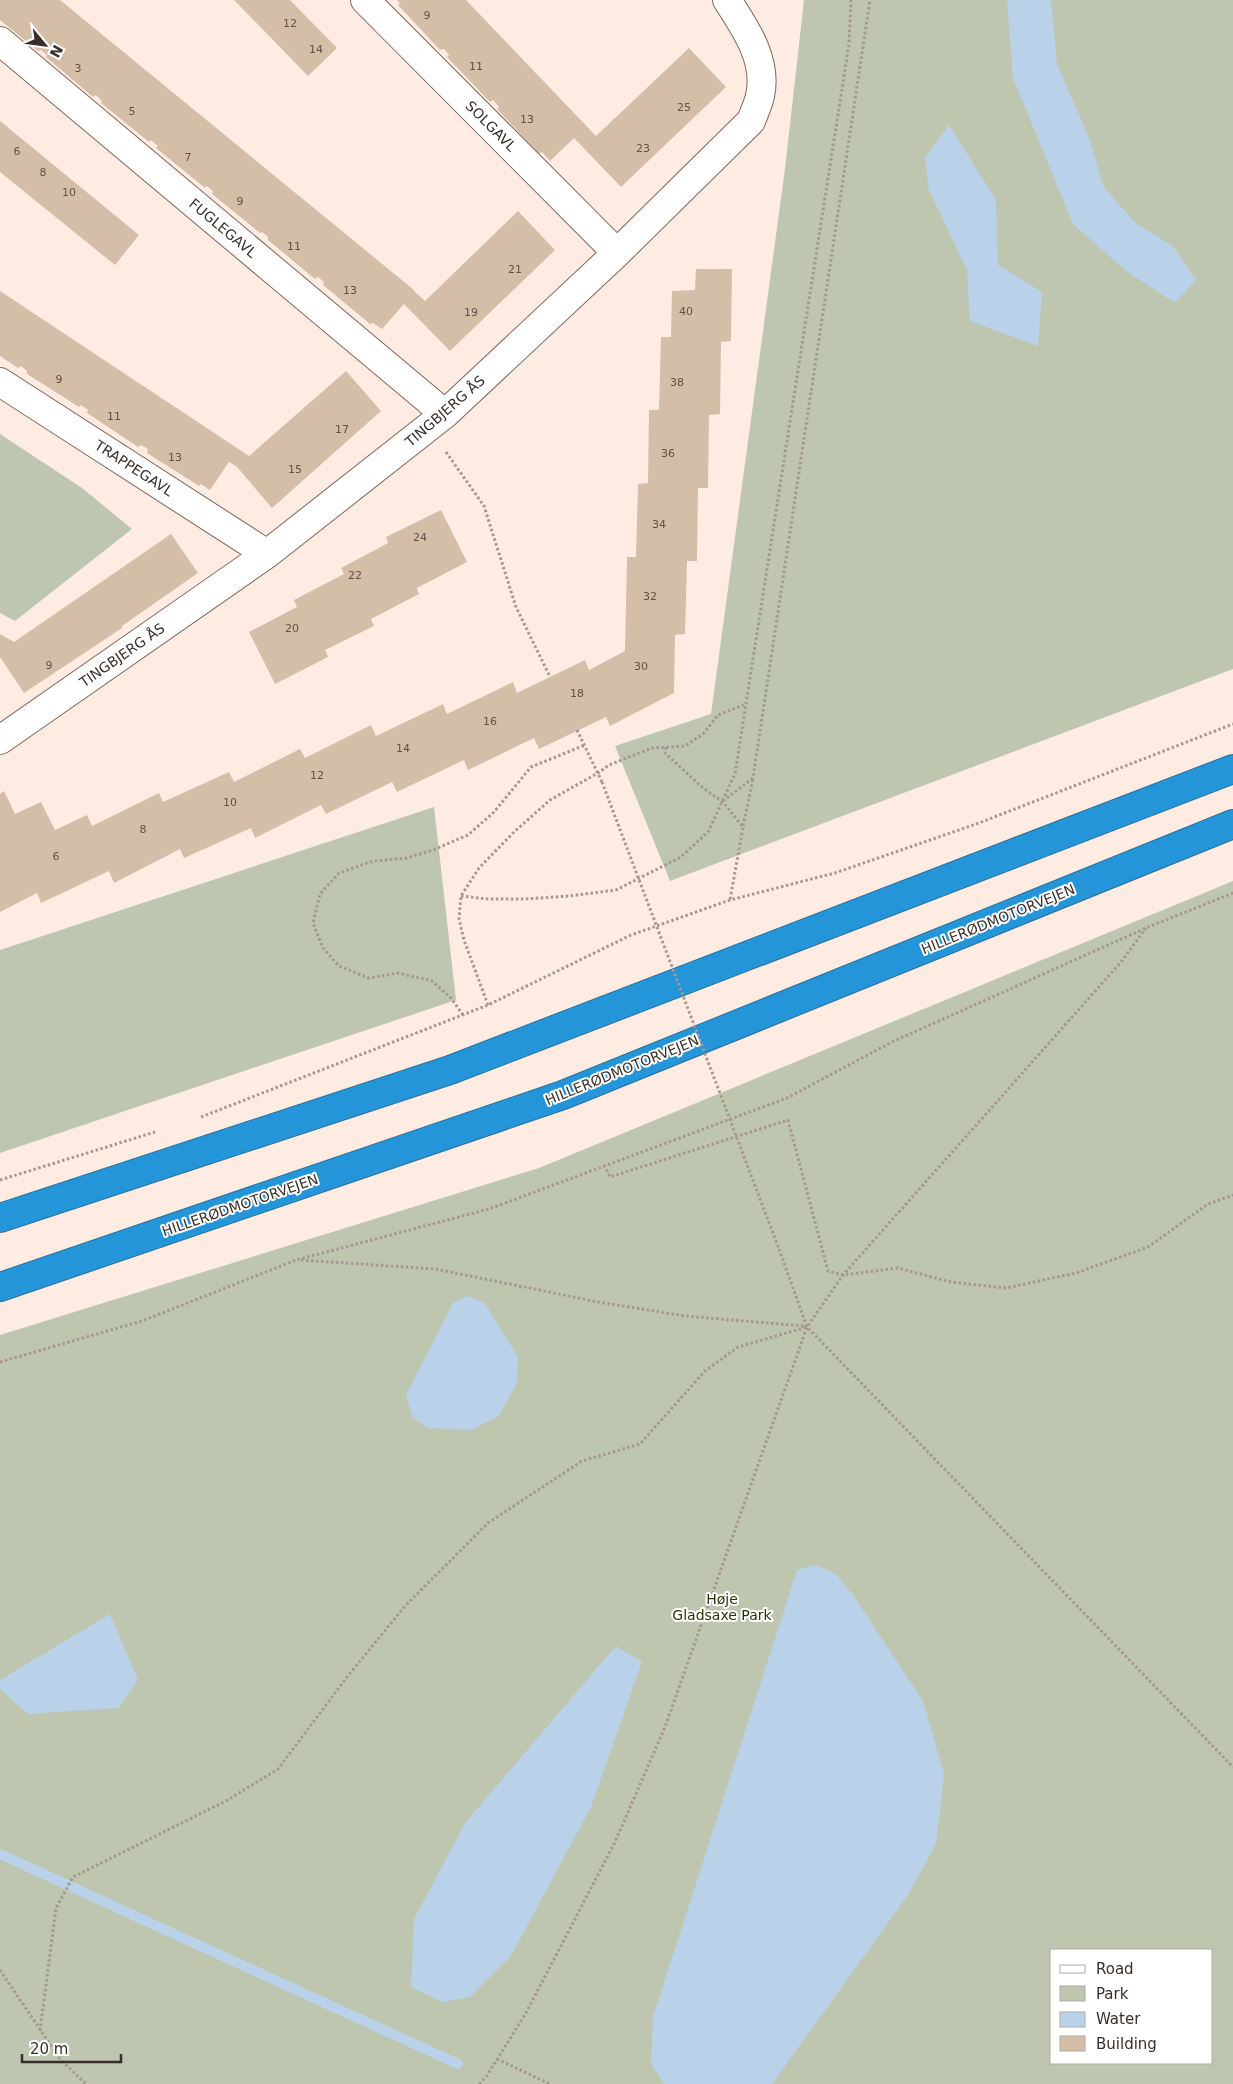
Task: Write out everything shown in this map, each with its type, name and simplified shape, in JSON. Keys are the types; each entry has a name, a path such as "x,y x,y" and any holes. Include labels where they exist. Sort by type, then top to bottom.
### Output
{"highway":[{"path":"0,1218 450,1070 1233,769"},
{"name":"HILLERØDMOTORVEJEN","path":"0,1287 563,1095 1233,824"}],"street":[{"name":"SOLGAVL","path":"365,0 617,253"},
{"name":"TINGBJERG ÅS","path":"2,735 267,554 436,422 617,253 751,122 760,95 760,66 751,37 727,0"},
{"name":"FUGLEGAVL","path":"0,41 436,422"},
{"name":"TRAPPEGAVL","path":"0,382 267,554"}],"path":[{"path":"461,896 488,899 524,899 616,890 681,857 708,832 723,802 735,774 849,44 851,0"},
{"path":"730,900 753,778 870,0"},
{"path":"436,422 484,506 516,607 550,677"},
{"path":"488,1005 464,940 459,918 461,896 479,868 513,833 550,800 609,765 652,748 685,746 702,734 718,715 746,704"},
{"path":"192,1120 488,1005 631,935 730,900 835,873 979,823 1233,724"},
{"path":"577,730 602,782 807,1327 1233,1767"},
{"path":"463,1015 451,998 432,982 398,973 370,978 339,966 323,948 313,923 320,894 339,873 373,861 407,858 433,850 468,835 494,812 531,767 585,745"},
{"path":"666,747 665,753 703,788 723,802 743,827"},
{"path":"723,802 753,778"},
{"path":"0,1362 142,1321 296,1260 489,1209 787,1098 892,1042 1146,928 1233,893"},
{"path":"479,2084 498,2059 526,2013 615,1842 665,1727 807,1327 843,1275 1121,962 1146,928"},
{"path":"604,1165 610,1177 788,1120 828,1271 843,1275 898,1268 951,1282 1006,1288 1076,1274 1148,1247 1208,1204 1233,1195"},
{"path":"0,1180 164,1129"},
{"path":"296,1260 436,1270 598,1302 685,1316 807,1327"},
{"path":"40,2030 56,1908 73,1878 226,1800 278,1768 347,1677 406,1605 488,1523 582,1461 640,1444 705,1371 738,1347 807,1327"},
{"path":"0,1970 60,2059 86,2084"},
{"path":"498,2059 550,2084"},
{"path":"486,2077 487,2084"}],"green space":[{"path":"804,0 1233,0 1233,669 670,881 615,746 711,714 785,169"},
{"path":"0,434 82,488 132,529 15,621 0,613"},
{"path":"434,807 456,1000 0,1153 0,950"},
{"name":"Høje Gladsaxe Park","path":"1233,881 1233,2084 0,2084 0,1335 539,1168"}],"water":[{"path":"1007,0 1051,0 1057,64 1089,138 1104,188 1137,224 1173,246 1196,280 1175,303 1126,271 1073,224 1013,78"},
{"path":"949,125 996,200 998,265 1042,292 1038,346 970,321 967,270 929,190 925,158"},
{"path":"466,1296 484,1302 518,1357 517,1383 499,1416 471,1430 428,1428 412,1417 406,1395 453,1303"},
{"path":"816,1565 836,1574 853,1595 923,1701 944,1774 936,1844 908,1895 772,2084 664,2084 651,2064 653,2017 797,1570"},
{"path":"110,1614 138,1680 118,1708 28,1714 0,1689 0,1680"},
{"path":"616,1646 642,1662 591,1807 511,1956 470,1997 443,2002 411,1987 414,1919 465,1823"}],"building":[{"path":"0,0 60,0 425,301 518,211 555,250 450,351 404,304 382,329 373,323 370,324 323,285 324,282 318,277 315,279 268,240 268,237 262,232 260,233 212,194 213,191 207,186 205,188 156,148 158,146 151,140 149,142 101,103 102,101 96,95 93,97 46,57 47,55 41,50 38,51 0,20"},
{"path":"234,0 290,0 337,48 308,76"},
{"path":"397,0 466,0 596,136 689,48 726,87 621,187 574,138 550,161 542,152 539,154 497,109 499,107 493,100 490,102 447,57 449,55 444,49 440,50 398,5 400,3"},
{"path":"0,121 139,235 115,265 0,172"},
{"path":"696,269 732,269 731,341 721,342 720,414 709,415 708,488 698,488 697,561 687,561 685,634 675,635 674,693 610,726 606,717 539,749 534,738 468,770 464,760 397,792 392,782 326,814 321,805 255,838 251,828 184,858 180,849 114,883 109,871 41,903 37,893 0,912 0,794 4,791 15,814 41,802 55,830 87,815 92,826 159,793 163,802 229,772 234,782 300,749 305,758 371,725 376,736 443,704 447,714 513,682 517,693 585,660 589,670 625,651 627,557 636,557 638,484 648,483 649,410 659,410 661,337 671,337 672,291 695,290"},
{"path":"0,291 249,456 346,371 381,411 272,508 237,467 229,462 210,490 201,484 199,486 147,453 148,449 141,445 138,447 87,413 88,410 81,405 79,407 27,374 27,371 21,366 18,368 0,356"},
{"path":"441,510 467,562 417,588 419,594 371,619 374,626 325,650 328,657 275,684 249,632 297,607 294,600 344,574 341,568 388,543 386,537"},
{"path":"171,534 198,573 122,626 122,628 24,693 0,657 0,634 14,642"}],"waterway":[{"path":"0,1854 458,2064"}]}
